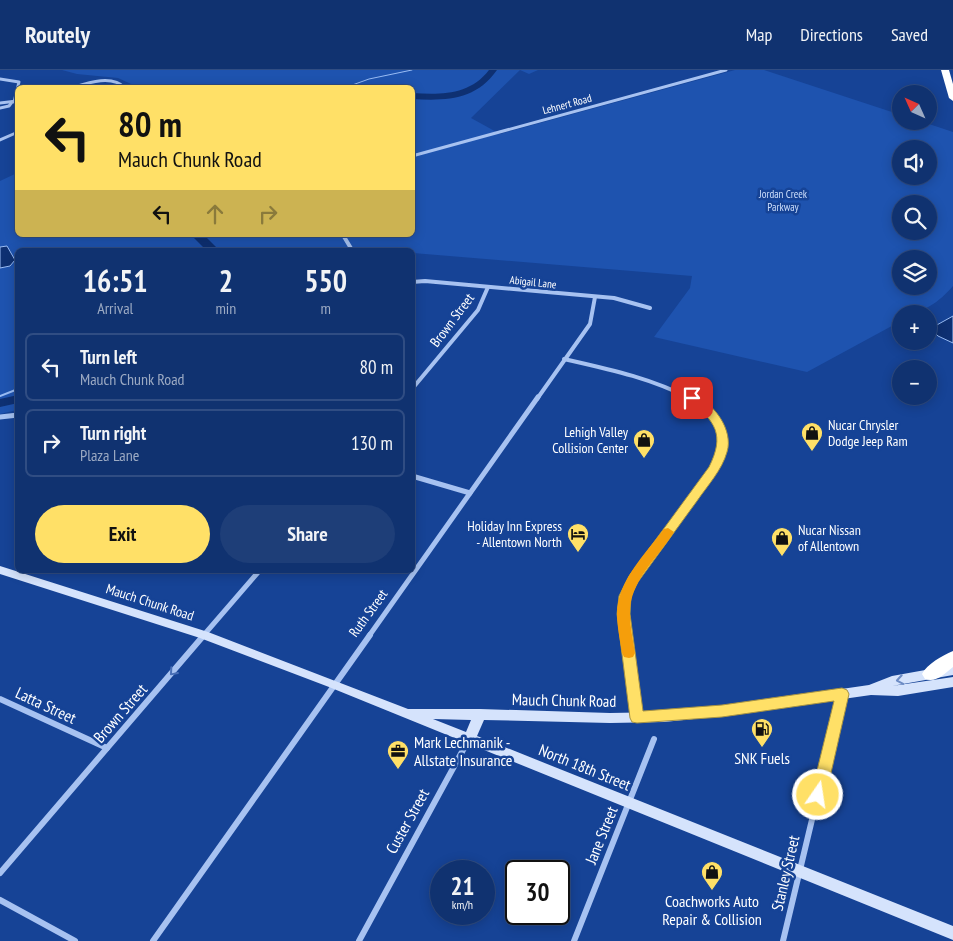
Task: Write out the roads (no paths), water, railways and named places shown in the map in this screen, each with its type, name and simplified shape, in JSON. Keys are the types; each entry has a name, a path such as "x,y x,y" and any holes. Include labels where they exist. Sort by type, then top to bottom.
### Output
{"highway":[{"path":"945,70 953,98"},
{"path":"951,70 953,78"},
{"path":"931,674 953,658"}],"main road":[{"name":"Mauch Chunk Road","path":"0,570 15,572"},
{"name":"Mauch Chunk Road","path":"22,573 204,635"},
{"name":"North 18th Street","path":"204,635 405,712 953,933"},
{"name":"Mauch Chunk Road","path":"871,690 892,681 953,670"},
{"name":"Mauch Chunk Road","path":"405,712 637,718 715,712 871,690 898,691 953,682"},
{"name":"Custer Street","path":"469,739 480,714"}],"street":[{"name":"Lehnert Road","path":"415,155 726,70"},
{"path":"0,79 19,82 18,85"},
{"path":"86,85 105,81 120,82 122,85"},
{"path":"0,103 14,101"},
{"path":"0,108 9,106 14,101"},
{"path":"0,140 15,133"},
{"path":"344,237 351,248"},
{"name":"Abigail Lane","path":"415,282 425,281 614,298 650,308"},
{"name":"Brown Street","path":"415,385 478,310 488,287"},
{"name":"Ruth Street","path":"415,570 590,324 595,297"},
{"path":"564,360 673,389 692,398 713,415 722,432 722,450 714,468 633,580 625,596 623,614 637,718"},
{"path":"0,417 15,415"},
{"path":"415,477 470,493"},
{"name":"Brown Street","path":"0,873 257,573"},
{"name":"Ruth Street","path":"153,941 413,573"},
{"name":"Stanley Street","path":"783,941 842,694"},
{"name":"Latta Street","path":"0,699 107,748"},
{"name":"Custer Street","path":"359,941 469,739"},
{"name":"Jane Street","path":"574,941 654,739"},
{"path":"0,900 75,941"}],"waterway":[{"path":"352,85 369,79 412,70"},
{"path":"415,96 446,96 468,91 478,86 493,70"},
{"path":"199,237 211,248"},
{"path":"0,396 15,390"},
{"path":"0,403 15,400"}],"place":[{"name":"Nucar Chrysler Dodge Jeep Ram","path":"812,452"},
{"name":"Lehigh Valley Collision Center","path":"644,459"},
{"name":"Holiday Inn Express - Allentown North","path":"578,553"},
{"name":"Nucar Nissan of Allentown","path":"782,557"},
{"name":"SNK Fuels","path":"762,748"},
{"name":"Mark Lechmanik - Allstate Insurance","path":"398,770"},
{"name":"Coachworks Auto Repair & Collision","path":"712,891"}],"park label":[{"name":"Jordan Creek Parkway","path":"783,200"}]}
